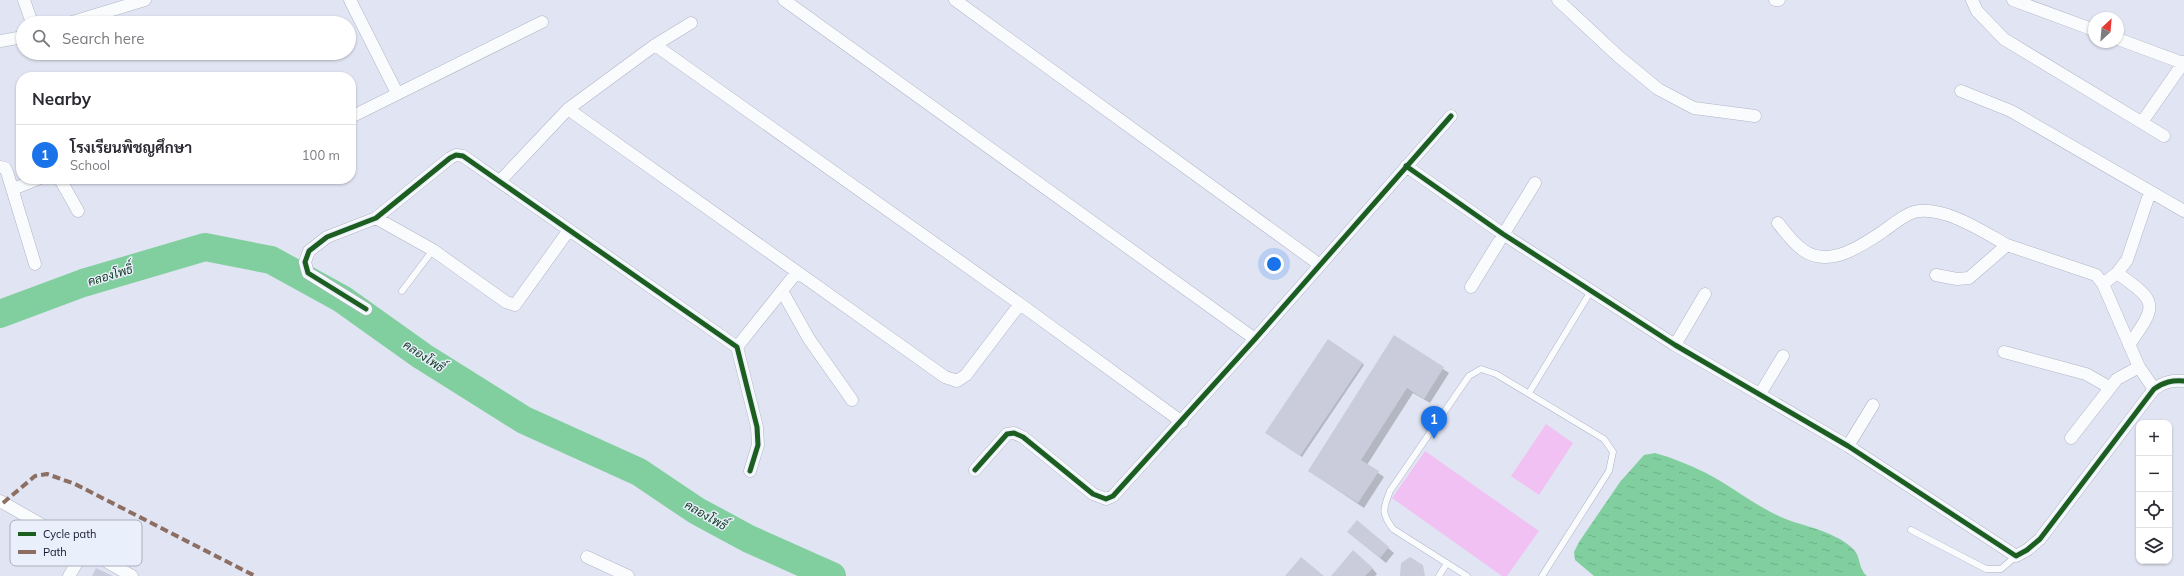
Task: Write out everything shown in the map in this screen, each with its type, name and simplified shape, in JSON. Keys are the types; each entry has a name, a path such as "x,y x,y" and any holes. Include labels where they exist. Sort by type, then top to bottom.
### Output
{"street":[{"path":"24,0 30,16"},
{"path":"92,16 145,0"},
{"path":"784,0 1255,340"},
{"path":"955,0 1320,265"},
{"path":"1558,0 1618,56 1658,88 1694,108 1755,116"},
{"path":"1972,0 1981,16 2004,39 2164,136"},
{"path":"2013,0 2088,28"},
{"path":"352,1 397,93"},
{"path":"356,114 542,22"},
{"path":"500,181 568,109 655,45 691,23"},
{"path":"0,41 16,38"},
{"path":"2124,41 2184,63 2142,122"},
{"path":"655,45 1020,304 1182,422"},
{"path":"1961,91 2011,111 2184,211"},
{"path":"568,109 945,378 957,381 966,375 1020,304"},
{"path":"975,470 1007,434 1014,433 1023,437 1093,494 1106,499 1113,496 1182,422 1255,340 1451,116"},
{"path":"366,309 308,272 305,262 309,251 327,237 376,218 456,155 463,156 737,347 757,427 758,445 750,471"},
{"path":"1406,166 1503,234 1675,345 1848,446 2016,556 2027,550 2040,539 2154,389 2162,383 2176,380 2184,381"},
{"path":"0,167 4,168 8,172 35,264"},
{"path":"1470,287 1536,182"},
{"path":"13,189 26,184"},
{"path":"63,184 78,212"},
{"path":"2103,284 2117,273 2127,260 2150,192"},
{"path":"1778,223 1802,250 1816,257 1834,256 1860,248 1913,212 1929,212 1961,220 2007,245 2087,270 2096,275 2103,284 2139,367 2154,389"},
{"path":"376,218 433,250 506,302 515,305 569,230"},
{"path":"1936,275 1957,280 1969,278 2007,245"},
{"path":"737,347 797,272"},
{"path":"2117,273 2143,292 2150,303 2150,312 2129,345"},
{"path":"782,291 809,339 852,400"},
{"path":"1675,345 1705,294"},
{"path":"2004,352 2086,374 2109,387"},
{"path":"1760,394 1783,356"},
{"path":"2070,438 2109,387 2117,379 2139,367"},
{"path":"1848,446 1873,405"},
{"path":"0,501 32,520"},
{"path":"587,557 624,575"},
{"path":"69,576 75,566"},
{"path":"113,566 132,576"}],"lane":[{"path":"402,291 433,250"},
{"path":"1529,393 1591,291"},
{"path":"1467,576 1393,529 1385,518 1385,505 1390,491 1469,376 1481,369 1496,374 1604,438 1612,452 1609,471 1542,576"},
{"path":"1911,530 1986,569 2001,569 2016,556"},
{"path":"1439,576 1447,564"}],"shaded area":[{"path":"1546,424 1573,443 1539,495 1511,476"},
{"path":"1425,451 1539,531 1507,576 1502,576 1392,498"}],"water":[{"path":"1655,453 1706,473 1769,511 1791,521 1833,535 1848,544 1854,550 1858,556 1862,570 1867,576 1594,576 1575,560 1574,552 1579,542 1620,482 1644,455"}],"building":[{"path":"1394,335 1444,367 1424,399 1407,388 1361,460 1379,471 1358,503 1308,471"},
{"path":"1328,339 1363,363 1300,456 1265,433"},
{"path":"1357,520 1389,547 1380,558 1347,532"},
{"path":"1353,550 1373,568 1365,576 1331,576"},
{"path":"1301,557 1324,576 1285,576"},
{"path":"1410,557 1423,565 1425,576 1400,576 1401,563"},
{"path":"96,568 113,576 92,576"}],"waterway":[{"name":"คลองโพธิ์","path":"0,314 83,283 205,247 271,260 342,299 422,356 524,420 639,472 697,511 749,539 832,576"}],"marked path":[{"path":"3,503 35,476 47,474 75,484 255,576"}],"cycle path":[{"path":"975,470 1007,434 1014,433 1023,437 1093,494 1106,499 1113,496 1255,339 1451,116"},
{"path":"366,309 308,273 305,262 309,251 327,237 376,218 450,158 456,155 463,156 737,347 757,427 758,445 750,471"},
{"path":"1406,166 1503,234 1675,345 1848,446 2016,556 2027,550 2040,539 2154,389 2168,382 2184,381"}],"place":[{"name":"โรงเรียนพิชญศึกษา","path":"1434,439"}]}
